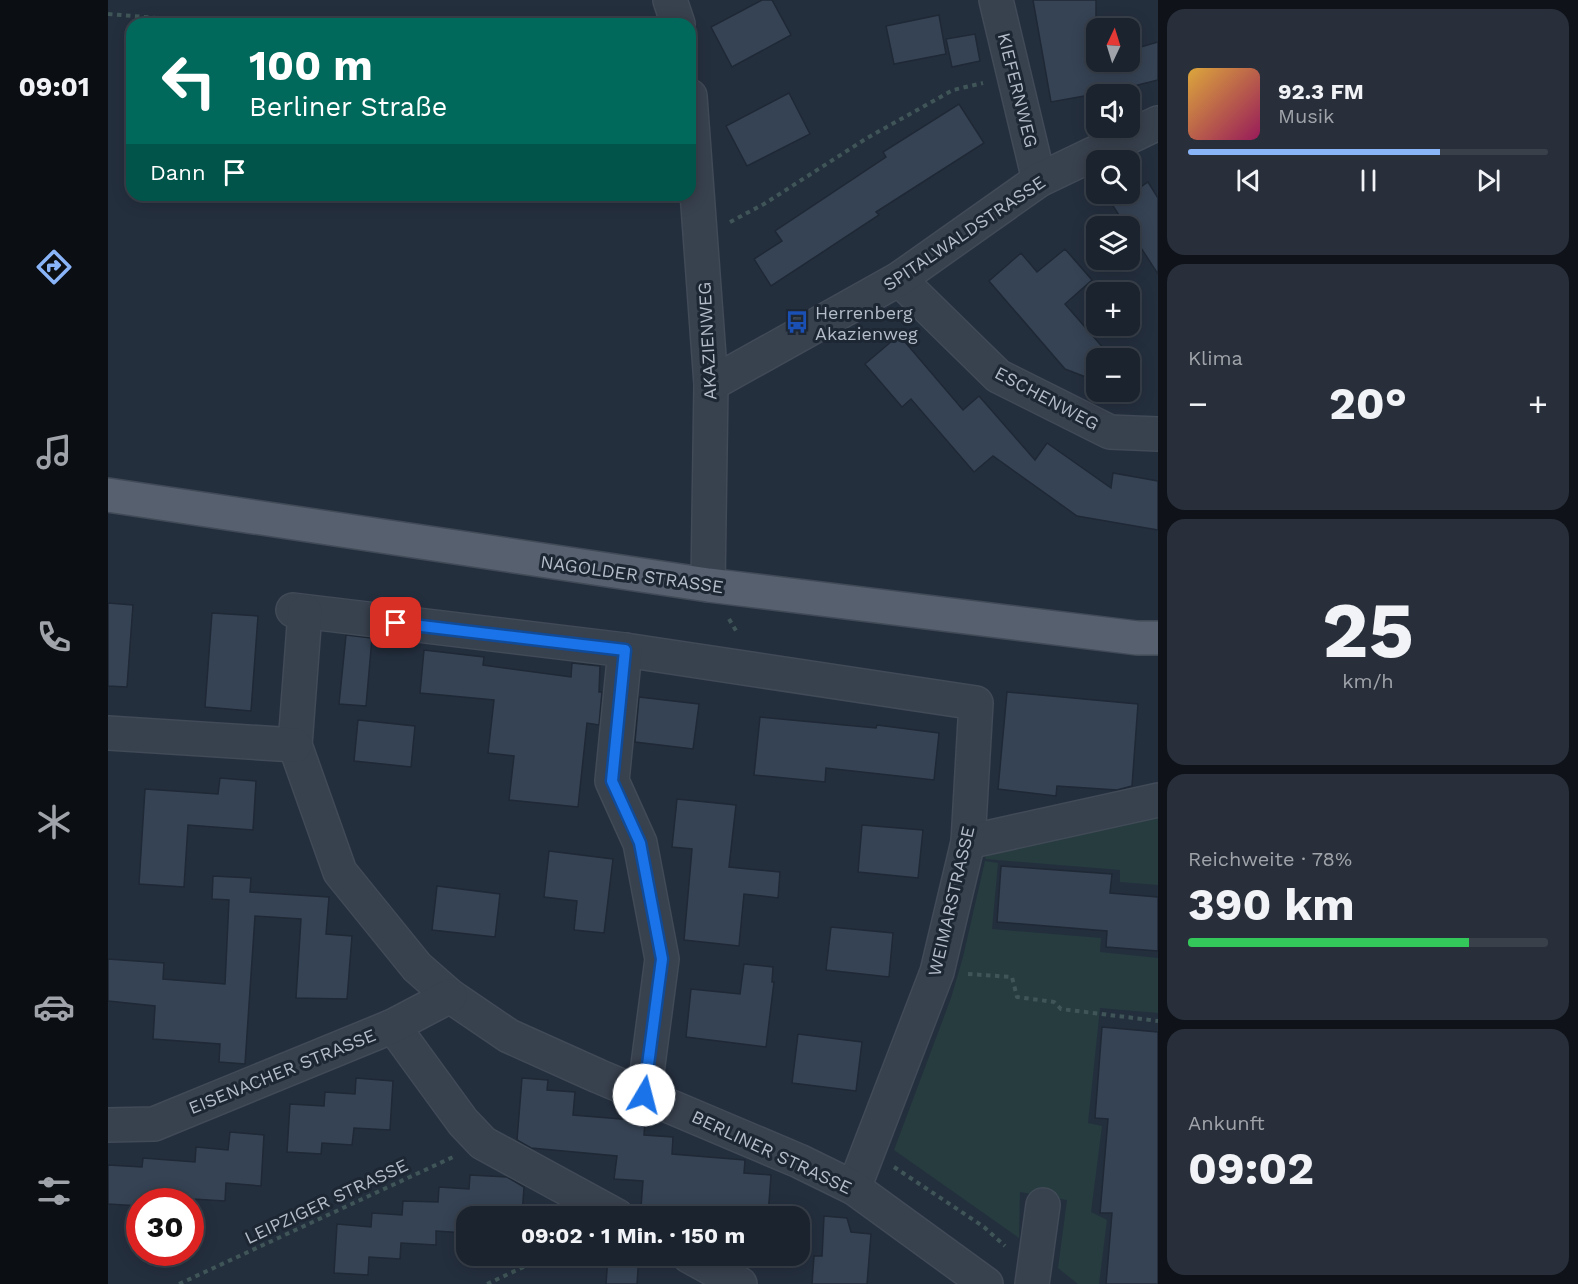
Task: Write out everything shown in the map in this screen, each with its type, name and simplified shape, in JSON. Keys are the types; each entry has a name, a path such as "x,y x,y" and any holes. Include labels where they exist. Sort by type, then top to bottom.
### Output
{"main road":[{"name":"NAGOLDER STRASSE","path":"108,495 708,585 1137,638 1158,638"}],"street":[{"path":"670,0 676,18"},
{"name":"KIEFERNWEG","path":"996,0 1039,180"},
{"name":"SPITALWALDSTRASSE","path":"711,384 899,279 1039,180 1158,123"},
{"name":"AKAZIENWEG","path":"696,178 711,384 708,585"},
{"name":"ESCHENWEG","path":"899,279 998,376 1110,432 1158,435"},
{"name":"BERLINER STRASSE","path":"625,650 299,611 295,745 340,872 417,967 450,996 509,1036 799,1161 854,1188 986,1284"},
{"path":"625,650 612,781 640,843 662,959 644,1095"},
{"name":"WEIMARSTRASSE","path":"625,650 976,703 968,842 938,972 854,1188"},
{"path":"108,733 295,745"},
{"path":"968,842 1158,800"},
{"name":"EISENACHER STRASSE","path":"108,1125 154,1124 393,1026 450,996"},
{"path":"393,1026 463,1122 483,1143 599,1206"},
{"path":"1033,1278 1043,1205"},
{"path":"707,1266 740,1284"}],"path":[{"path":"108,14 156,18"},
{"path":"764,204 867,138 953,90 1014,76"},
{"path":"708,585 760,670"},
{"path":"938,972 1012,977 1017,997 1054,1002 1061,1009 1158,1021"},
{"name":"LEIPZIGER STRASSE","path":"179,1284 483,1143"},
{"path":"869,1150 984,1227 1033,1278"},
{"path":"487,1284 526,1266"}],"green space":[{"path":"1158,814 1158,885 1120,882 1120,870 985,859 988,851"},
{"path":"985,861 998,863 992,929 1101,938 1100,952 1158,958 1158,1013 1100,1008 1088,1123 1102,1126 1091,1212 1107,1220 1099,1284 1078,1284 1058,1268 1067,1200 1020,1192 1019,1238 894,1150 951,998"}],"building":[{"path":"762,0 772,0 791,35 732,67 711,27"},
{"path":"1033,0 1096,0 1096,18 1086,18 1086,72 1140,72 1140,47 1158,42 1158,80 1140,84 1086,84 1086,96 1051,102"},
{"path":"939,15 946,54 894,64 886,26"},
{"path":"975,34 980,61 952,67 946,39"},
{"path":"789,93 810,134 747,166 726,126"},
{"path":"959,104 984,143 876,212 879,215 771,286 754,259 782,241 775,231 886,157 883,152"},
{"path":"1148,182 1158,198 1158,274 1140,246 1140,216 1120,216 1113,206 1140,204 1140,187"},
{"path":"1065,249 1092,280 1086,282 1086,285 1065,304 1086,328 1086,336 1093,336 1103,348 1086,348 1086,377 1065,369 989,281 1021,253 1037,272"},
{"path":"899,335 963,410 979,396 1035,460 1047,443 1111,488 1113,473 1158,481 1158,530 1077,516 993,456 974,472 911,399 902,407 865,364"},
{"path":"108,603 133,605 127,687 108,686"},
{"path":"212,613 258,616 251,711 205,707"},
{"path":"346,635 372,638 366,706 339,704"},
{"path":"424,650 484,657 483,665 571,677 572,663 600,666 599,692 602,692 599,725 587,723 578,807 509,800 514,756 488,753 494,700 420,693"},
{"path":"1007,692 1138,704 1132,786 1117,790 1057,786 1056,796 998,789"},
{"path":"639,697 699,704 693,749 635,742"},
{"path":"760,717 876,728 877,725 939,733 934,780 826,768 825,782 754,775"},
{"path":"358,720 415,726 411,767 354,761"},
{"path":"220,778 256,781 253,830 188,825 184,887 139,884 145,789 218,794"},
{"path":"677,799 736,805 729,867 780,872 778,898 744,894 739,946 684,940 692,849 672,847"},
{"path":"862,825 923,830 918,878 858,872"},
{"path":"549,851 613,859 604,933 574,930 577,901 544,897"},
{"path":"1001,866 1112,874 1110,893 1158,897 1158,951 1106,947 1107,931 997,922"},
{"path":"213,876 251,878 250,892 329,897 326,934 352,936 347,999 296,998 301,919 255,916 245,1064 219,1062 220,1044 153,1039 155,1006 108,1001 108,959 164,963 163,979 225,984 229,900 212,899"},
{"path":"437,886 500,894 495,937 432,930"},
{"path":"831,927 893,933 889,977 826,970"},
{"path":"744,964 773,967 772,982 774,982 766,1047 686,1037 691,989 740,994"},
{"path":"1102,1027 1158,1032 1158,1284 1106,1284 1112,1213 1100,1213 1108,1119 1095,1118"},
{"path":"798,1034 862,1042 856,1091 792,1083"},
{"path":"356,1078 393,1081 390,1130 354,1128 352,1145 322,1143 321,1154 287,1152 290,1104 324,1106 325,1092 355,1094"},
{"path":"522,1078 548,1080 547,1090 575,1092 573,1115 645,1121 644,1135 673,1137 672,1154 745,1160 744,1173 771,1175 769,1206 641,1206 643,1181 614,1179 617,1156 531,1148 517,1140"},
{"path":"230,1132 264,1135 261,1186 226,1183 225,1201 204,1200 204,1188 126,1188 126,1205 108,1204 108,1165 142,1167 143,1158 195,1162 196,1147 228,1150"},
{"path":"470,1175 507,1177 524,1187 523,1206 456,1206 456,1232 436,1231 436,1245 401,1243 400,1259 369,1257 368,1275 334,1273 337,1224 371,1227 372,1213 402,1215 403,1201 438,1202 439,1187 469,1189"},
{"path":"824,1216 847,1218 851,1232 871,1234 867,1284 812,1284 814,1256 822,1256"},
{"path":"607,1266 638,1266 637,1284 606,1284"}],"place":[{"name":"Herrenberg Akazienweg","path":"797,322"}],"route":[{"path":"396,623 625,650 612,781 640,843 662,959 644,1095"}]}
